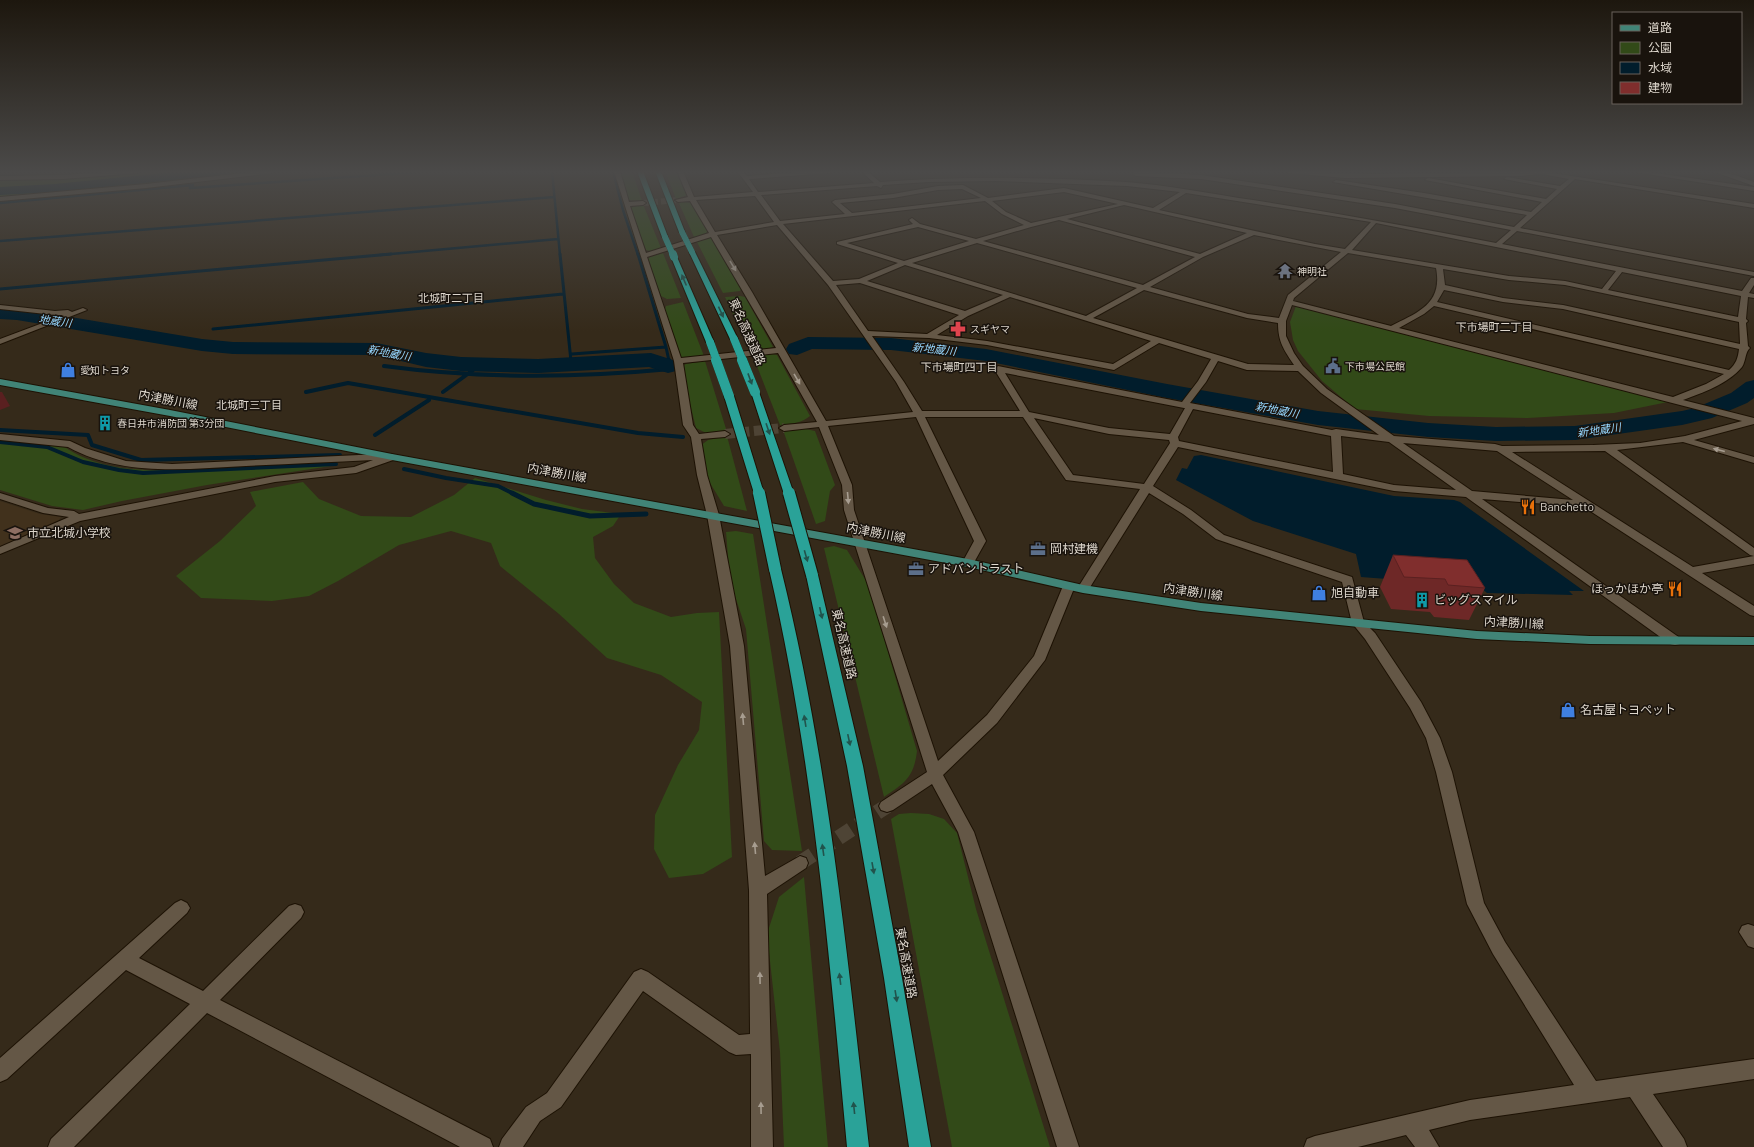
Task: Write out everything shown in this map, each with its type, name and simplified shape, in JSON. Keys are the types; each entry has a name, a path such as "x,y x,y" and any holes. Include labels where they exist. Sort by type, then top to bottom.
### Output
{"highway":[{"path":"660,225 710,342 729,396 758,490 794,657 813,775 841,981 858,1147"},
{"name":"東名高速道路","path":"679,225 734,339 755,392 788,491 812,575 855,766 893,978 920,1147"}],"main road":[{"name":"内津勝川線","path":"0,382 170,413 392,457 968,563 1076,588 1201,607 1477,635 1590,640 1754,641"}],"street":[{"path":"634,225 678,361 688,425 696,437 702,475 713,515 737,646 758,890 762,1147"},
{"path":"707,225 748,292 822,423 847,485 849,510 859,543 935,774 966,832 1068,1147"},
{"path":"644,256 713,234 769,225"},
{"path":"779,225 831,282 900,382 919,414 980,541 968,563"},
{"path":"1282,321 1247,316 918,225 839,243 1247,367 1300,368"},
{"path":"831,282 860,281 904,264 1030,225"},
{"path":"1083,225 1201,256"},
{"path":"1217,225 1254,233 1509,278 1565,283 1744,321"},
{"path":"1372,225 1347,250 1291,297 1282,321 1282,336 1290,353 1300,368 1324,392 1470,494 1675,641"},
{"path":"1393,225 1749,295"},
{"path":"1492,225 1754,274"},
{"path":"1497,245 1521,225"},
{"path":"1087,318 1201,256 1254,233"},
{"path":"1392,328 1421,314 1432,303 1442,287 1439,266"},
{"path":"1604,291 1621,269"},
{"path":"1678,401 1705,388 1730,373 1739,364 1746,348 1742,308 1749,295 1754,280"},
{"path":"860,281 965,314"},
{"path":"1442,287 1504,300 1563,307 1746,348"},
{"path":"929,336 965,314 1009,295"},
{"path":"1289,302 1754,421"},
{"path":"1432,303 1730,373"},
{"path":"0,307 55,313 83,310 0,342"},
{"path":"867,334 929,336 987,343 1114,367 1158,340"},
{"path":"678,361 780,350"},
{"path":"887,806 935,774 992,718 1040,657 1076,588 1147,487 1174,440 1187,406 1216,358"},
{"path":"1591,1092 1499,948 1476,904 1444,772 1432,738 1416,706 1370,636 1358,623 1348,580 1220,537 1187,512 1147,487 1070,478 1026,414 998,369 1336,434 1336,432 1487,446 1501,450 1754,612"},
{"path":"784,428 919,414 1026,414 1108,431 1174,440 1394,488 1584,504"},
{"path":"1501,450 1606,447 1684,439 1754,421"},
{"path":"696,437 725,434"},
{"path":"1336,434 1338,477"},
{"path":"0,436 70,444 81,450 124,464 172,467 392,457"},
{"path":"1684,439 1696,444 1754,460"},
{"path":"1606,447 1754,553"},
{"path":"0,551 77,518 275,479 356,470 392,457"},
{"path":"0,496 47,511 70,513 77,518"},
{"path":"1692,571 1754,560"},
{"path":"758,890 800,863"},
{"path":"0,1072 181,908"},
{"path":"59,1147 295,912"},
{"path":"125,960 482,1147"},
{"path":"510,1147 533,1114 554,1100 641,978 736,1045 760,1043"},
{"path":"1315,1147 1470,1110 1754,1069"},
{"path":"1636,1086 1676,1147"},
{"path":"1411,1123 1428,1147"}],"shaded area":[{"name":"市立北城小学校","path":"0,501 40,514 61,517 59,520 0,546"}],"green space":[{"path":"636,225 651,225 661,248 651,251 646,250"},
{"path":"688,225 704,225 708,231 705,234 694,237"},
{"path":"711,238 741,289 740,291 723,293 697,242"},
{"path":"663,253 681,298 667,299 661,296 648,258"},
{"path":"725,297 745,297 773,347 751,351"},
{"path":"683,302 704,356 683,359 679,358 665,309 666,306"},
{"path":"1296,306 1668,402 1614,413 1528,418 1429,416 1355,409 1322,381 1298,351 1293,340 1290,322"},
{"path":"772,354 777,355 810,416 800,422 780,425 753,356"},
{"path":"705,361 727,432 706,433 696,428 681,367 686,364"},
{"path":"801,428 815,431 835,485 830,491 825,521 816,524 783,430"},
{"path":"727,436 747,511 724,506 707,478 700,446 708,440"},
{"path":"0,439 63,446 81,456 100,463 121,468 142,470 185,470 328,464 331,466 207,485 83,510 52,506 0,490"},
{"path":"475,478 546,500 582,509 621,514 613,526 593,537 595,558 614,584 634,603 671,617 697,613 719,612 732,857 703,874 669,878 654,849 655,815 678,765 699,730 702,702 661,675 607,658 559,614 500,566 491,543 451,531 399,545 338,581 309,596 272,601 201,598 176,576 220,541 256,506 250,492 303,482 319,499 361,516 411,517 454,495"},
{"path":"736,531 753,534 802,851 772,850 764,841 746,629 730,581 726,532"},
{"path":"834,546 847,550 868,584 917,751 916,760 911,773 898,788 884,797 824,548"},
{"path":"899,814 929,814 944,819 957,833 976,909 1050,1147 952,1147 891,819"},
{"path":"804,877 828,1147 784,1147 780,1052 767,934 779,897"}],"water":[{"path":"1201,455 1394,496 1454,500 1460,502 1584,591 1569,591 1573,595 1487,593 1479,586 1361,577 1356,554 1253,521 1176,480 1182,468 1187,469 1194,456"}],"building":[{"path":"1393,555 1467,560 1485,588 1448,585 1445,579 1404,577"}],"waterway":[{"path":"0,241 207,225"},
{"path":"557,225 560,255"},
{"path":"628,225 638,255"},
{"path":"380,255 558,239"},
{"path":"0,289 391,254"},
{"path":"560,254 571,361"},
{"path":"638,254 666,347"},
{"path":"213,329 563,294"},
{"name":"新地蔵川","path":"0,313 17,314 202,345 233,348 376,349 426,360 461,364 538,366 651,360 668,366"},
{"name":"新地蔵川","path":"797,349 808,343 891,344 986,355 1167,391 1318,418 1428,430 1496,434 1575,433 1682,418 1703,413 1739,398 1754,387"},
{"path":"572,354 666,347"},
{"path":"666,347 669,361"},
{"name":"新地蔵川","path":"571,360 572,365"},
{"path":"468,374 528,376 635,372 671,369 669,360"},
{"path":"468,374 480,365"},
{"path":"384,366 468,374"},
{"path":"443,392 468,374"},
{"path":"306,392 348,383 638,433 683,437"},
{"path":"375,435 429,400"},
{"path":"0,430 88,435 92,445 141,460 340,455"},
{"path":"0,442 47,447 83,462 119,470 143,473 336,464"},
{"path":"404,469 446,478 498,486 534,504 590,516 646,514"}],"tunnel":[{"path":"725,434 784,428"},
{"path":"800,863 887,806"}],"place":[{"name":"神明社","path":"1285,271"},
{"name":"スギヤマ","path":"958,329"},
{"name":"下市場公民館","path":"1333,366"},
{"name":"愛知トヨタ","path":"68,370"},
{"name":"春日井市消防団 第3分団","path":"105,423"},
{"name":"Banchetto","path":"1528,507"},
{"name":"市立北城小学校","path":"15,533"},
{"name":"岡村建機","path":"1038,549"},
{"name":"アドバントラスト","path":"916,569"},
{"name":"ほっかほか亭","path":"1675,589"},
{"name":"旭自動車","path":"1319,593"},
{"name":"ビッグスマイル","path":"1422,600"},
{"name":"名古屋トヨペット","path":"1568,710"}],"district":[{"name":"北城町二丁目","path":"451,298"},
{"name":"下市場町二丁目","path":"1494,327"},
{"name":"下市場町四丁目","path":"959,367"},
{"name":"北城町三丁目","path":"249,405"}],"water label":[{"name":"地蔵川","path":"55,321"}]}
